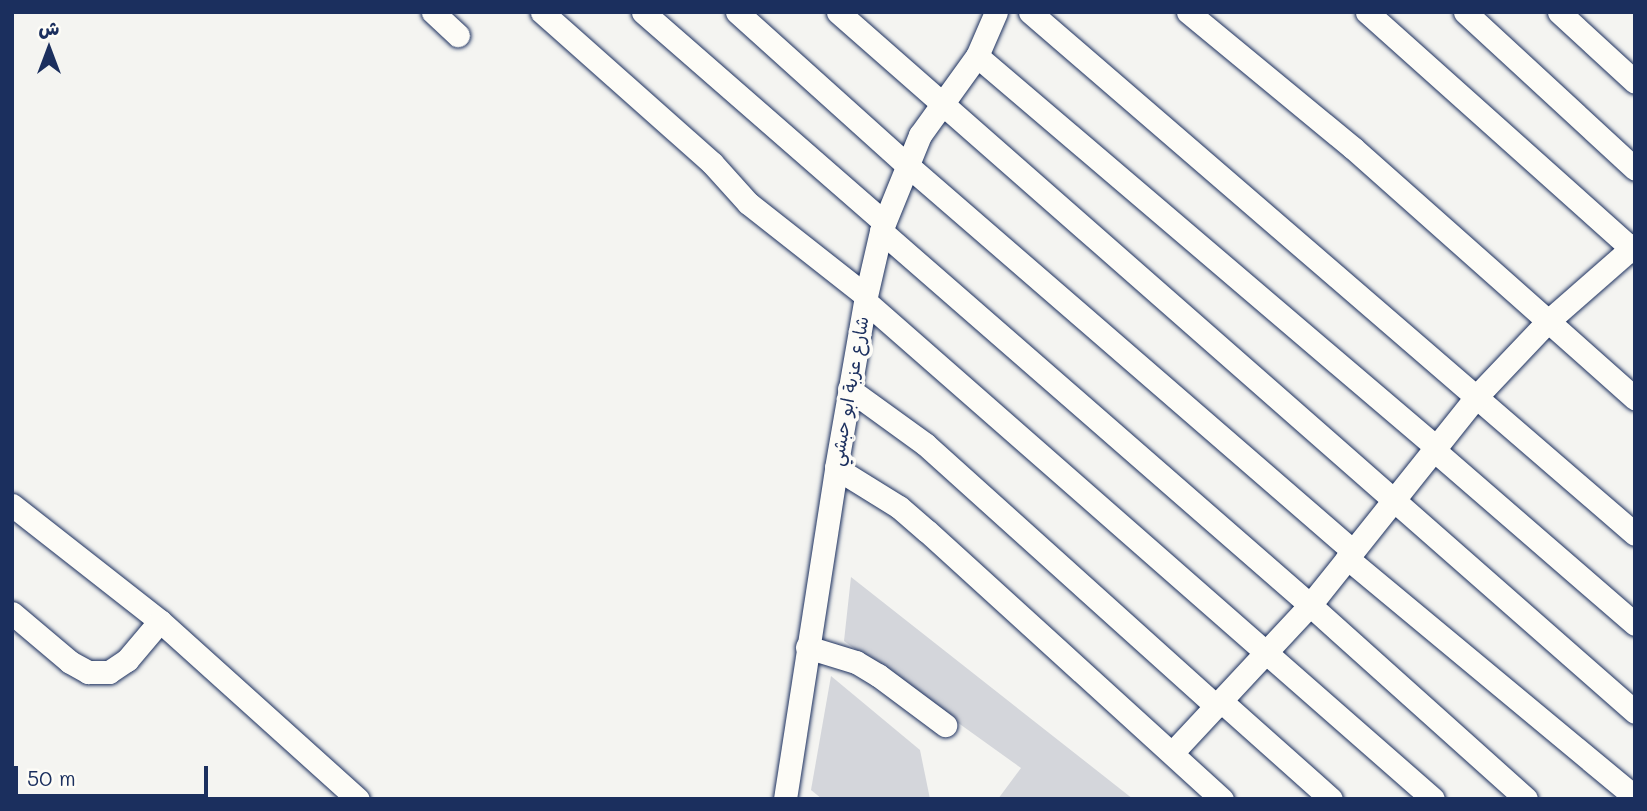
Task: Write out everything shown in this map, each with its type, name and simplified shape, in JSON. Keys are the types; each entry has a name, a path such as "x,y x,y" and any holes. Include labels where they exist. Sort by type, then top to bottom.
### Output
{"street":[{"path":"433,12 458,35"},
{"path":"542,12 712,163 748,202 866,298 1433,799"},
{"path":"643,12 1526,799"},
{"path":"737,12 1350,554 1635,797"},
{"path":"838,12 1635,712"},
{"name":"شارع عزبة ابو حبشي","path":"785,799 849,389 882,227 920,135 977,56 996,12"},
{"path":"1030,12 1635,534"},
{"path":"1188,12 1353,148 1635,398"},
{"path":"1172,753 1310,605 1475,398 1548,322 1633,248 1367,12"},
{"path":"1465,12 1635,169"},
{"path":"1559,12 1635,82"},
{"path":"977,56 1435,448 1635,624"},
{"path":"849,389 925,444 1331,799"},
{"path":"836,468 908,515 1222,799"},
{"path":"12,505 160,621 358,799"},
{"path":"12,614 70,662 88,672 109,672 127,660 160,621"},
{"path":"807,648 856,662 945,725"}],"shaded area":[{"path":"851,577 1133,799 998,799 1021,768 844,641"},
{"path":"831,676 920,750 930,799 822,799 811,790"}]}
